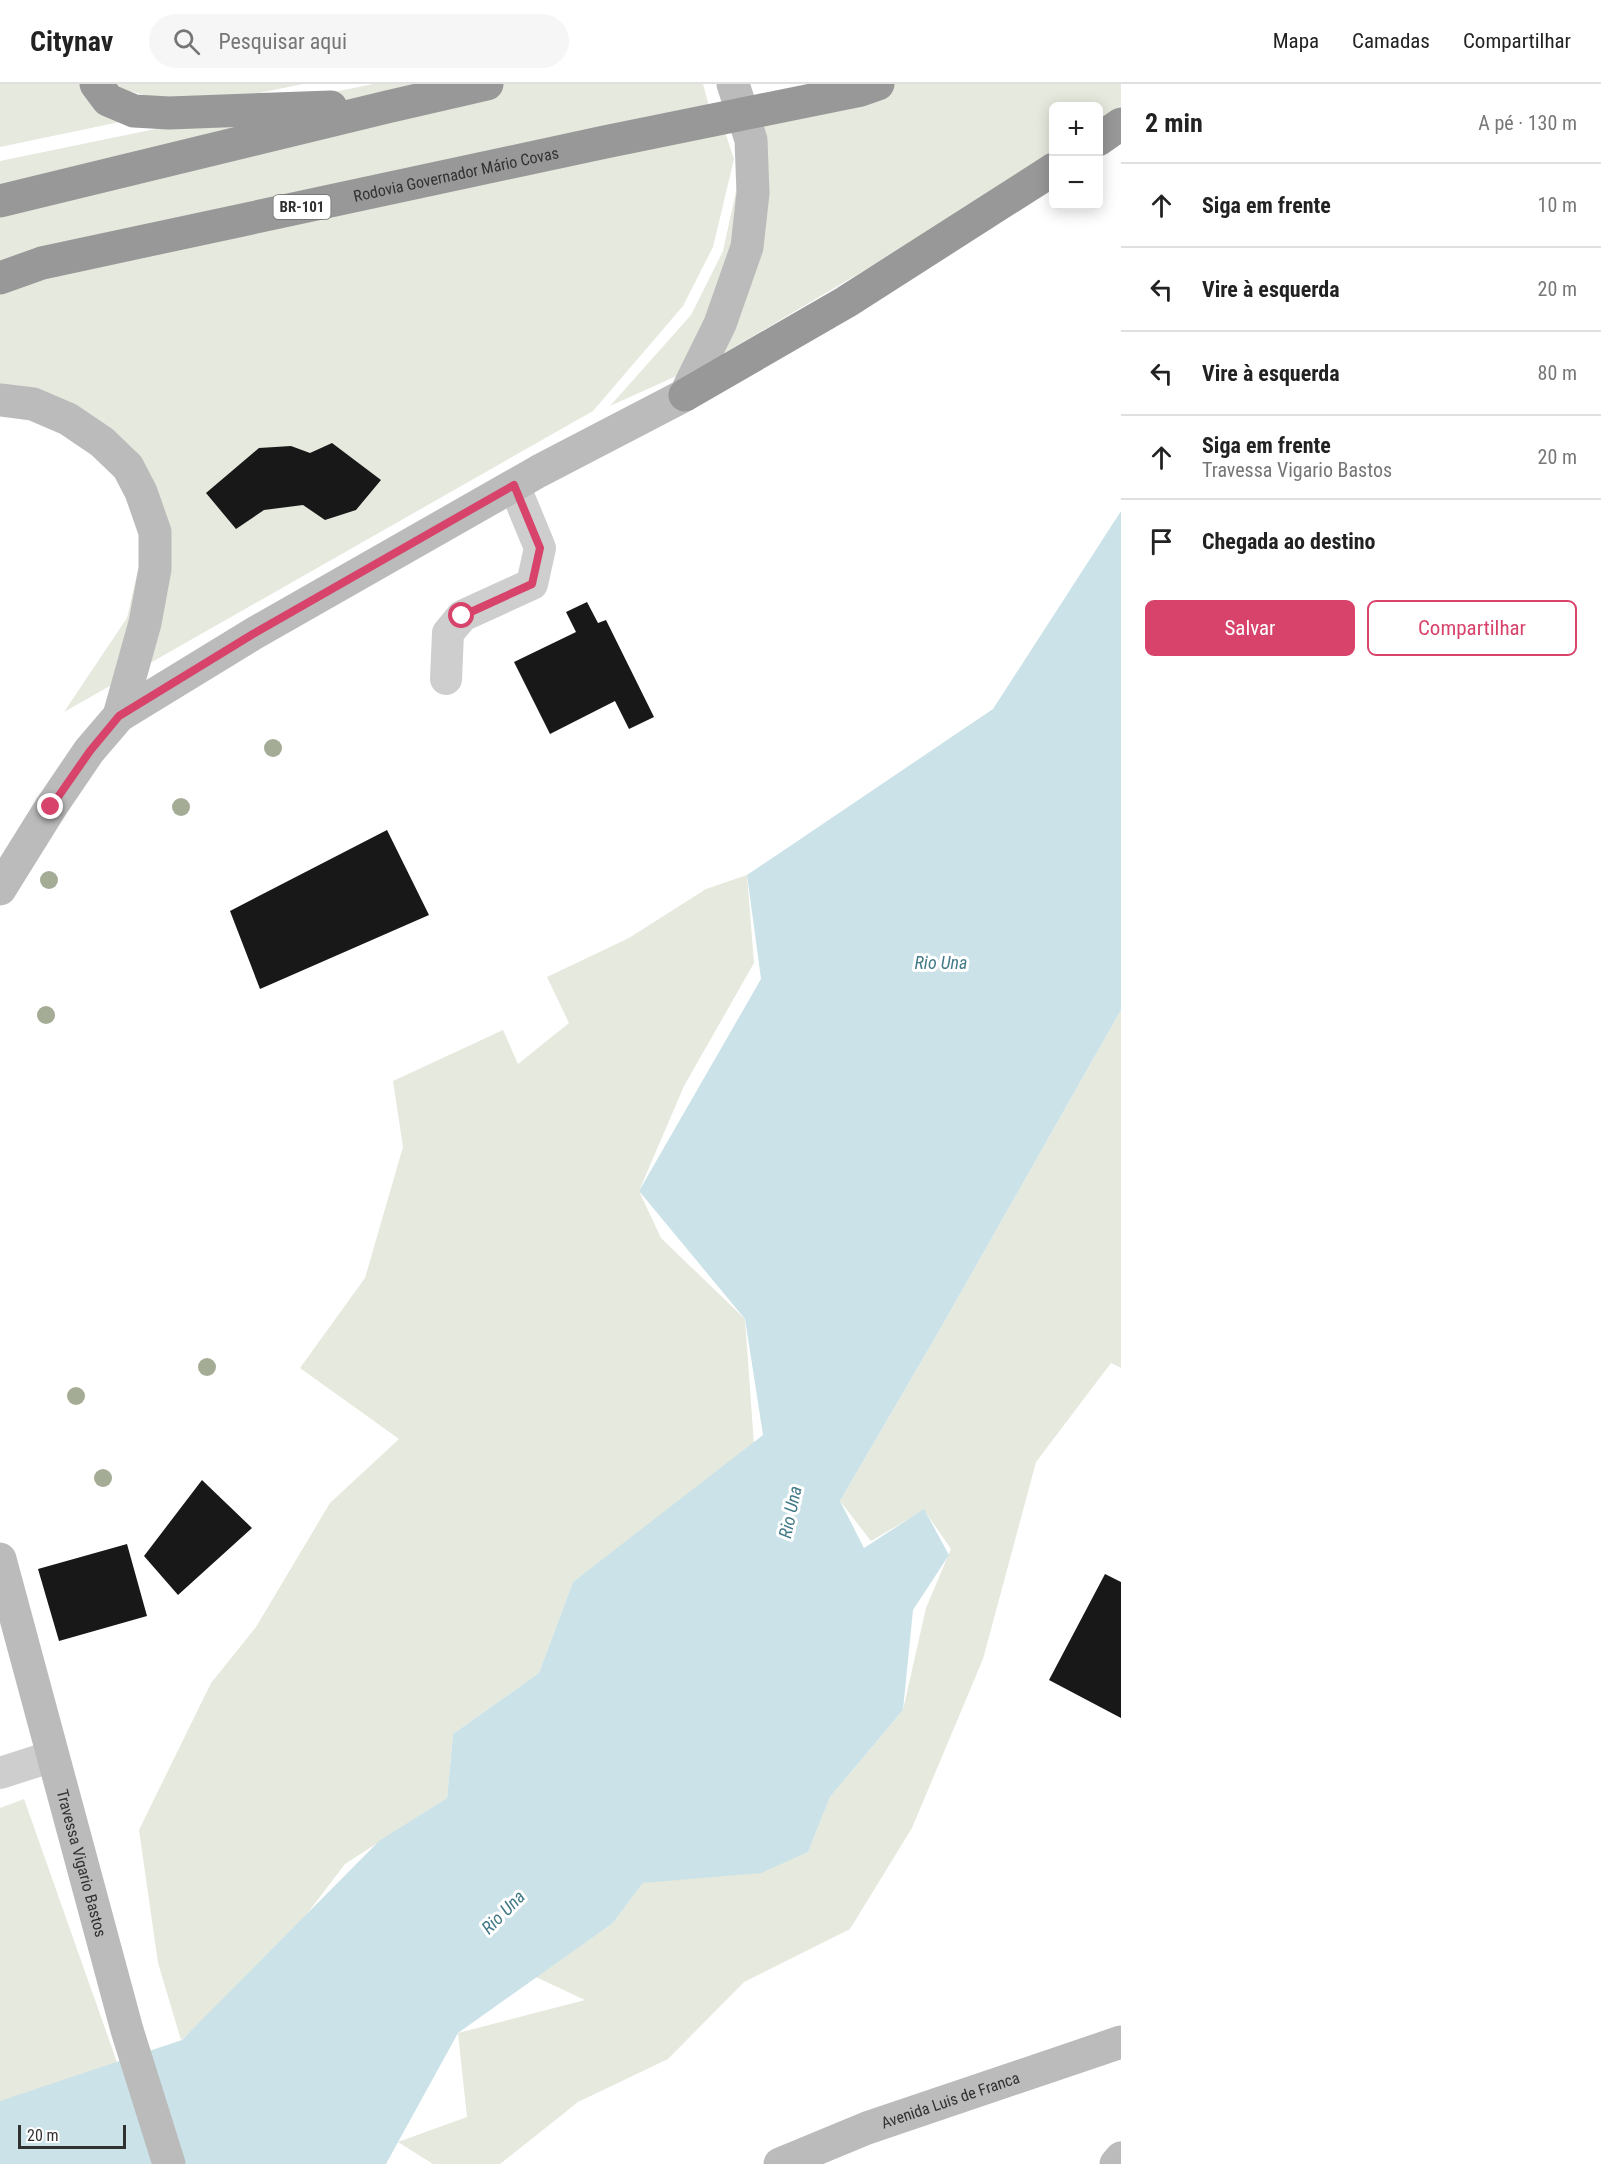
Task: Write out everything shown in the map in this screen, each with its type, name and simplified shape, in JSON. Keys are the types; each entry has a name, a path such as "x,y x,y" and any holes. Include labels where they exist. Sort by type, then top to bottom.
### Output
{"highway":[{"path":"96,84 108,100 134,111 169,113 387,106"},
{"path":"0,201 387,106 487,84"},
{"name":"Rodovia Governador Mário Covas","path":"0,278 42,263 869,87"},
{"path":"1103,137 1121,124"},
{"path":"686,395 846,302 1049,172"}],"main road":[{"path":"0,889 51,807 90,751 119,716 253,634 514,485 686,395 720,324 747,247 753,193 751,140 733,84"},
{"path":"0,400 33,404 69,419 102,442 128,467 141,492 155,532 155,569 145,623 119,716"},
{"name":"Travessa Vigario Bastos","path":"0,1559 127,2030 169,2164"},
{"name":"Avenida Luis de Franca","path":"780,2164 867,2128 1121,2042"},
{"path":"1116,2164 1121,2158"}],"street":[{"path":"446,679 448,633 462,616 532,584 540,548 514,485"},
{"path":"0,1773 53,1756"}],"shaded area":[{"path":"0,84 83,84 177,110 0,147"},
{"path":"103,84 303,84 189,107"},
{"path":"373,84 703,84 710,110 0,264 0,161"},
{"path":"893,84 1121,84 1121,119 1103,130 1103,102 1049,102 1049,161 714,359 610,406 691,315 723,251 743,159 733,121"},
{"path":"722,123 734,159 713,247 683,306 593,411 64,712 127,618 143,548 132,488 96,438 0,393 0,281"},
{"path":"747,875 754,963 684,1086 639,1191 661,1238 745,1319 754,1445 573,1582 539,1673 453,1734 447,1798 345,1864 267,1966 181,2040 158,1963 139,1830 211,1683 256,1627 330,1503 399,1439 300,1368 365,1278 403,1147 393,1081 503,1030 518,1064 569,1023 547,977 629,938 706,889"},
{"path":"1121,1010 1121,1368 1111,1363 1036,1462 983,1659 912,1828 850,1929 744,1982 668,2059 578,2102 500,2164 433,2164 398,2142 467,2117 458,2033 585,2000 536,1977 613,1923 643,1883 808,1852 830,1797 903,1710 926,1608 951,1549 924,1510 871,1541 840,1501"},
{"path":"24,1799 119,2068 0,2111 0,1808"}],"water":[{"name":"Rio Una","path":"1121,511 1121,1010 840,1501 864,1548 924,1509 949,1555 913,1610 903,1710 830,1797 808,1852 761,1873 643,1883 613,1923 458,2033 386,2164 0,2164 0,2101 182,2040 379,1841 447,1798 453,1734 539,1673 573,1582 763,1435 745,1319 639,1191 761,979 747,875 993,709"}],"building":[{"path":"332,443 381,480 356,510 325,520 303,505 264,510 236,529 206,493 259,448 291,446 310,453"},
{"path":"587,602 598,623 606,620 654,717 629,729 615,701 550,734 514,662 576,632 566,612"},
{"path":"387,830 429,915 260,989 230,911"},
{"path":"202,1480 252,1528 178,1595 144,1556"},
{"path":"127,1544 147,1616 59,1641 38,1569"},
{"path":"1105,1574 1121,1582 1121,1718 1049,1680"}],"route":[{"path":"51,807 90,751 119,716 253,634 514,485 540,548 532,584 462,616"}]}
